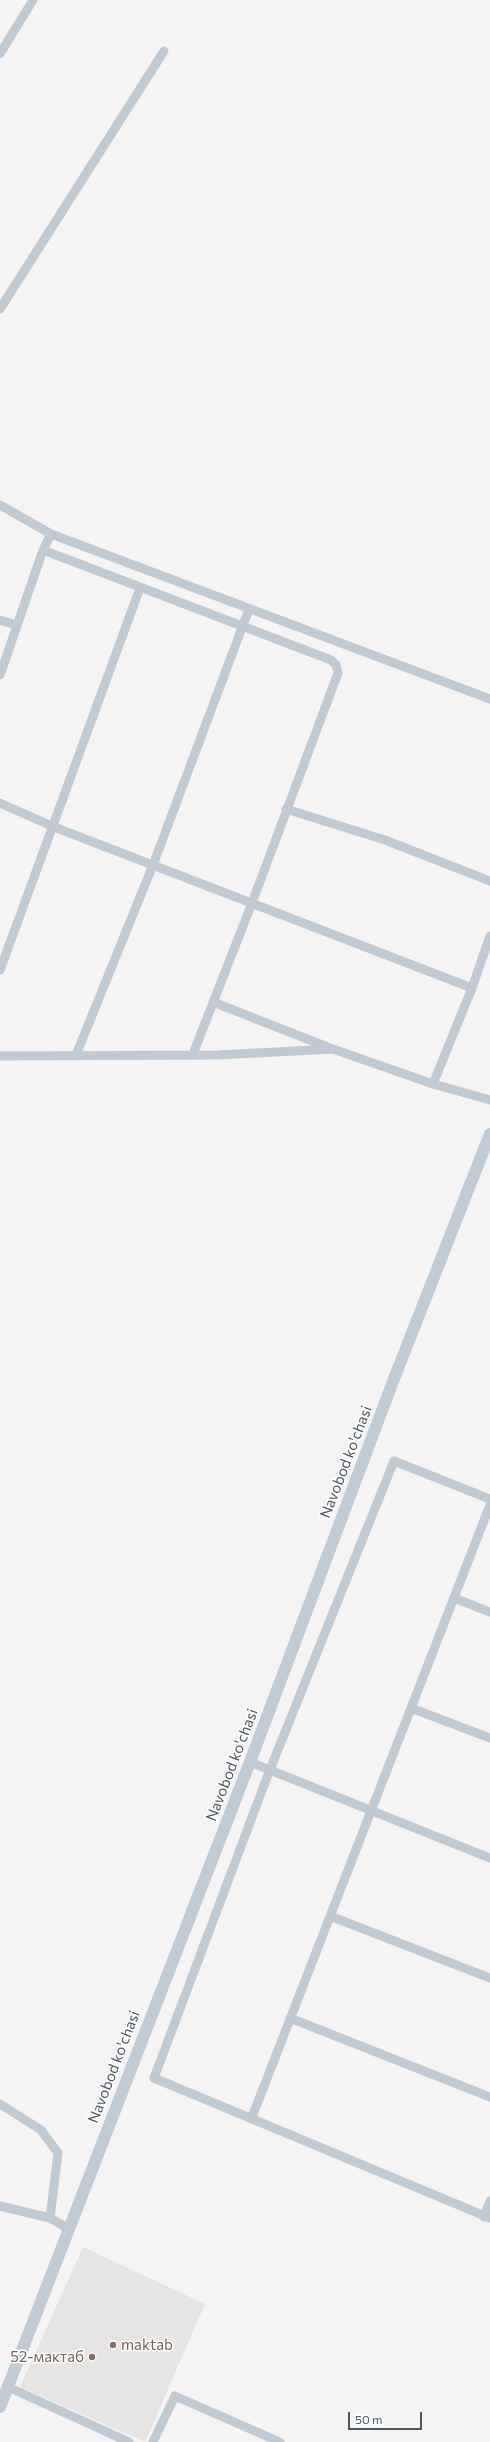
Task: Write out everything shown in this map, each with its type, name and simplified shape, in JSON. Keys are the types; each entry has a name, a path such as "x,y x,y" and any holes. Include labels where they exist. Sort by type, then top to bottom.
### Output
{"street":[{"path":"0,54 33,0"},
{"path":"0,309 164,51"},
{"path":"0,505 51,534 490,699"},
{"path":"0,675 43,550 51,534"},
{"path":"43,550 240,627 331,660 336,665 338,673 252,903 193,1054"},
{"path":"0,970 54,827 140,588"},
{"path":"76,1055 153,865 240,627 249,609"},
{"path":"0,620 16,625"},
{"path":"0,803 54,827 472,988"},
{"path":"286,809 385,840 490,881"},
{"path":"433,1084 472,988 490,936"},
{"path":"214,1002 333,1049 433,1084 490,1100"},
{"path":"0,1056 218,1055 333,1049"},
{"name":"Navobod ko'chasi","path":"0,2407 250,1762 392,1384 490,1134"},
{"path":"490,1499 394,1461 269,1772 154,2078 252,2117 487,2218 490,2201"},
{"path":"252,2117 490,1505"},
{"path":"454,1598 490,1612"},
{"path":"411,1708 490,1738"},
{"path":"250,1762 269,1772 490,1858"},
{"path":"330,1916 490,1978"},
{"path":"290,2018 490,2097"},
{"path":"0,2104 41,2130 58,2153 50,2218"},
{"path":"0,2206 50,2218 69,2229"},
{"path":"8,2387 129,2442"},
{"path":"153,2442 175,2396 280,2442"}],"shaded area":[{"name":"maktab","path":"83,2247 205,2304 145,2442 20,2387"}],"place":[{"name":"maktab","path":"113,2345"},
{"name":"52-мактаб","path":"92,2357"}]}
